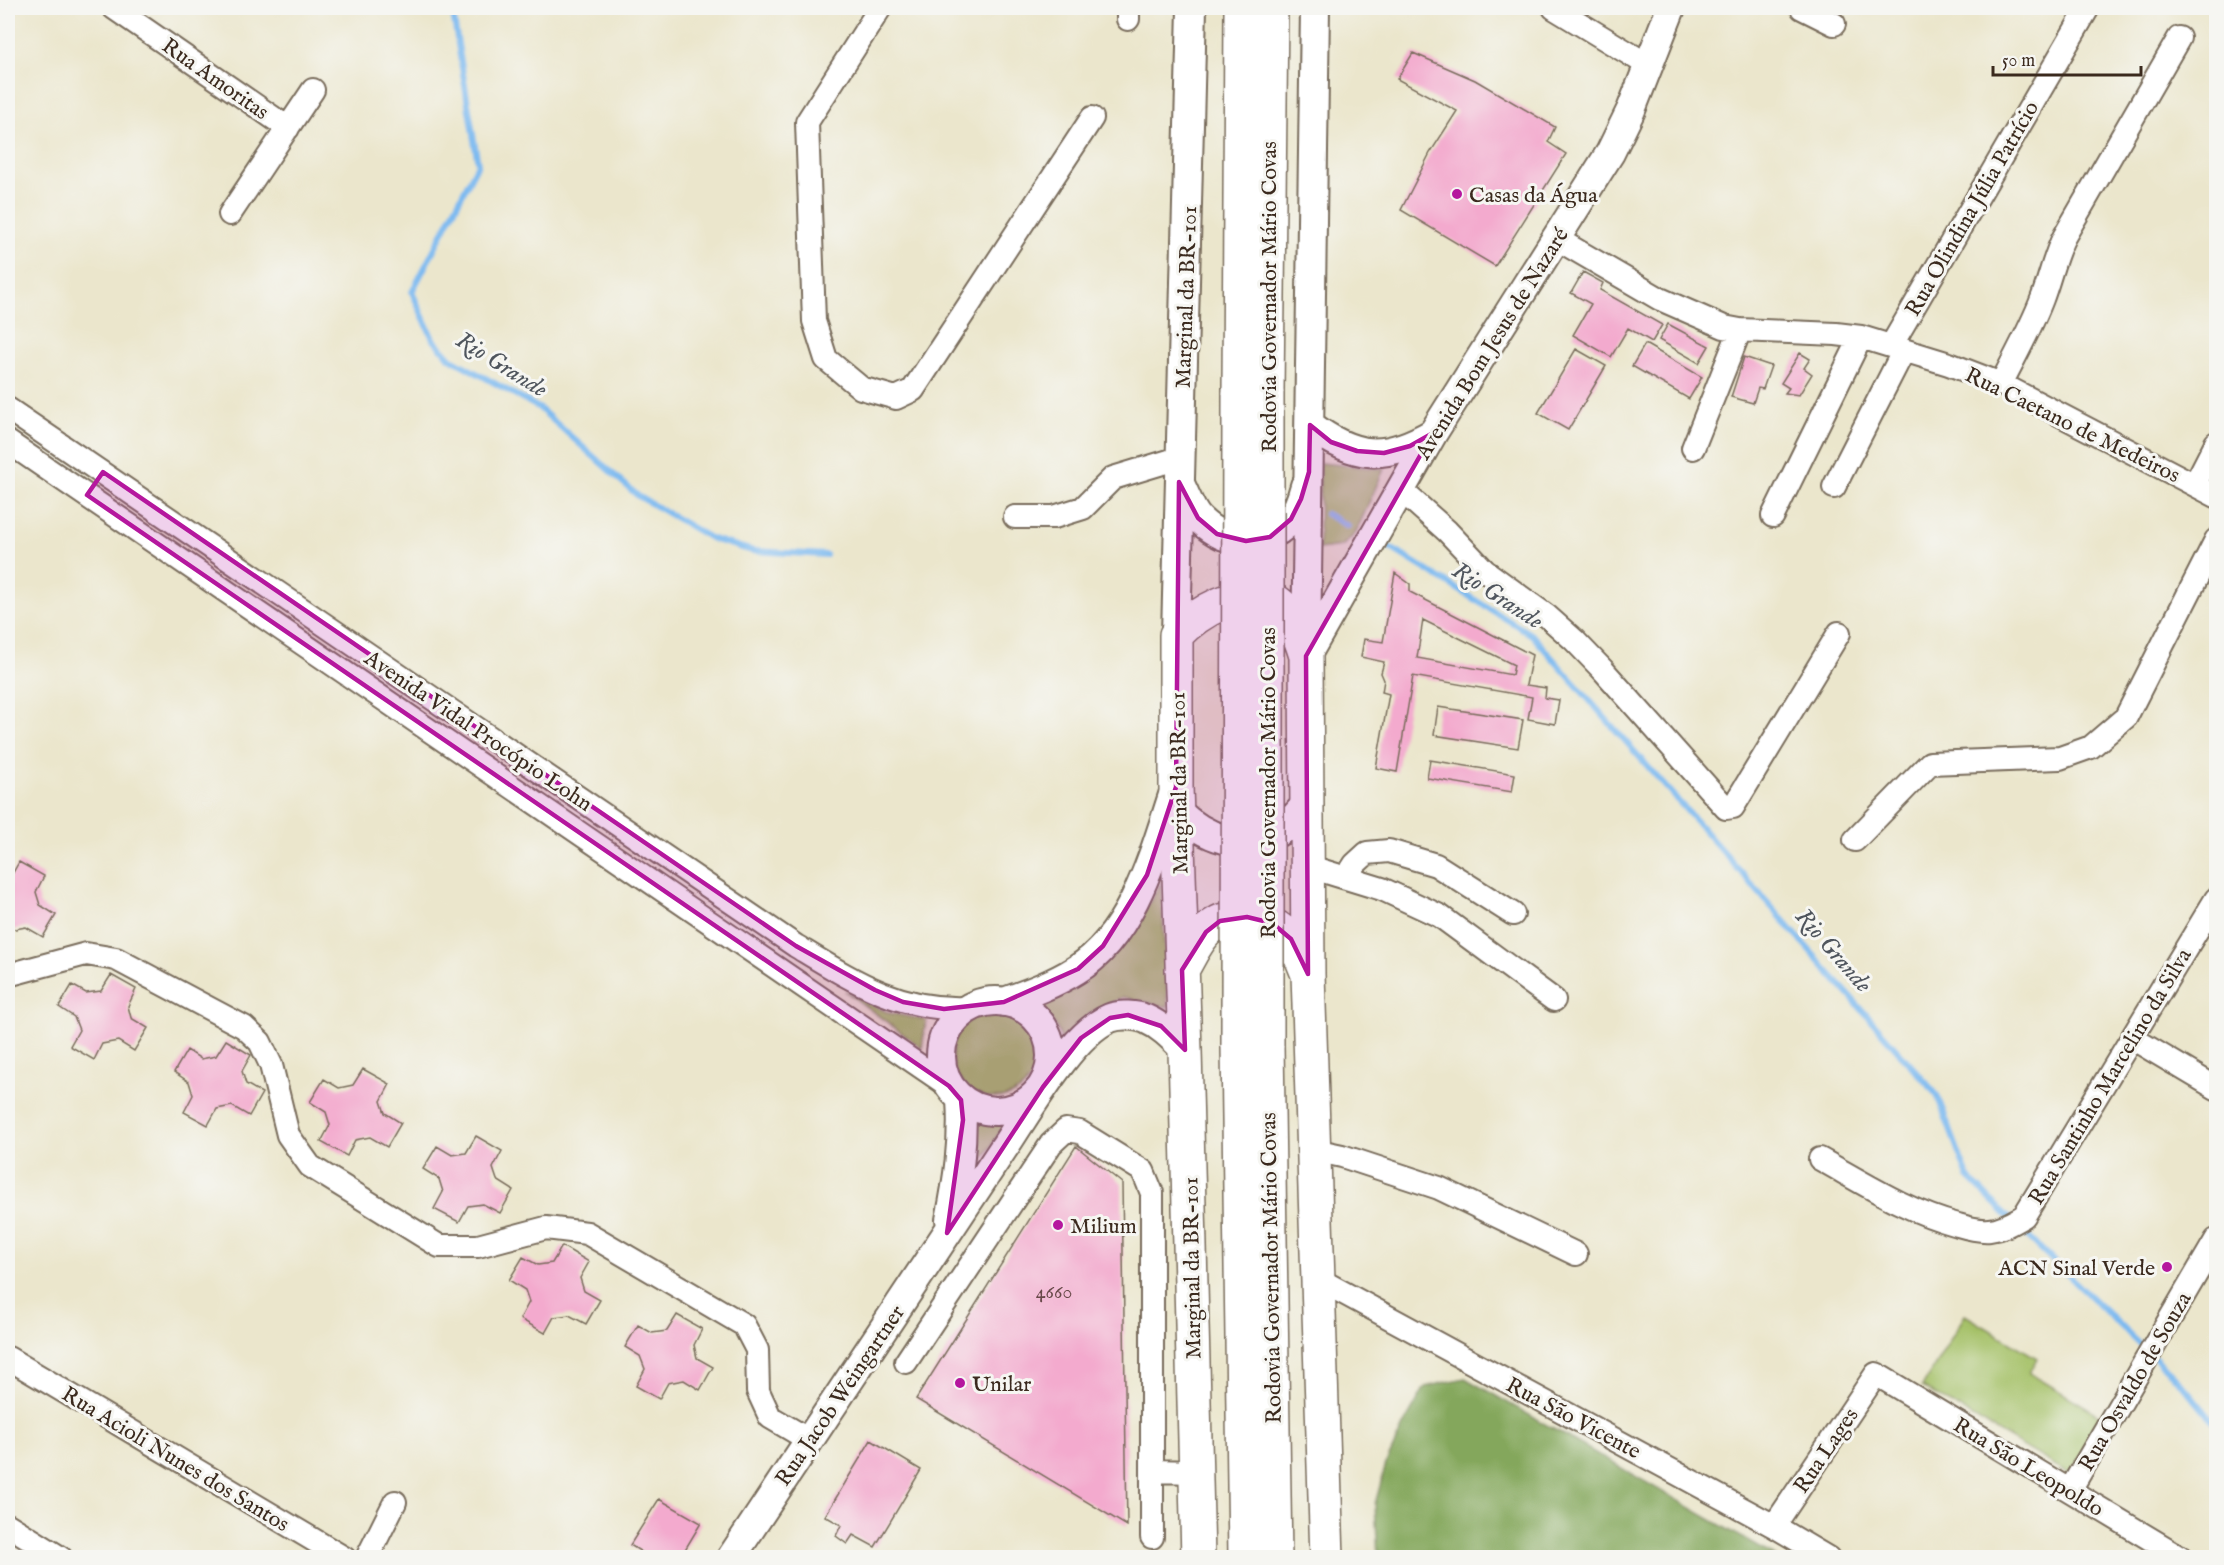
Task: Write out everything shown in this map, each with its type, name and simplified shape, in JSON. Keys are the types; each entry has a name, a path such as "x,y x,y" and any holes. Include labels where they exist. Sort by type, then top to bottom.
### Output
{"highway":[{"name":"Rodovia Governador Mário Covas","path":"1241,8 1253,394 1252,1045 1245,1557"},
{"name":"Rodovia Governador Mário Covas","path":"1253,394 1271,8"},
{"path":"1270,62 1277,8"},
{"path":"1176,635 1187,623 1214,606 1237,599 1275,600 1291,618 1306,656 1308,974 1327,1557"},
{"name":"Marginal da BR-101","path":"1176,635 1176,799 1198,1557"},
{"path":"1182,970 1206,932 1220,921 1247,917 1272,923 1291,939 1302,957 1308,974"},
{"name":"Rodovia Governador Mário Covas","path":"1252,1045 1275,1557"}],"main road":[{"name":"Marginal da BR-101","path":"1176,635 1192,8"},
{"path":"1306,656 1315,8"},
{"name":"Avenida Bom Jesus de Nazaré","path":"1306,656 1433,433 1557,239 1618,137 1671,8"},
{"path":"1310,425 1331,442 1357,451 1384,453 1410,446 1433,433"},
{"path":"1179,470 1198,518 1217,534 1246,541 1270,537 1291,519 1301,499 1309,472"},
{"name":"Avenida Bom Jesus de Nazaré","path":"1275,600 1307,580 1345,562 1368,546"},
{"path":"1004,1002 1053,983 1078,969 1103,946 1128,912 1147,875 1176,799"},
{"path":"1176,799 1190,824 1210,836 1226,840 1253,840 1276,834 1288,825 1307,803"},
{"path":"986,1002 1004,1002 1022,1007 1037,1018 1047,1034 1052,1052 1050,1070 1043,1087 1030,1100 1014,1109 996,1112 978,1109 955,1093 942,1070 940,1052 945,1034 954,1019 969,1008 986,1002"},
{"name":"Rua Jacob Weingartner","path":"731,1557 1043,1087 1082,1038 1110,1018 1128,1016 1144,1018 1161,1026 1185,1050"},
{"name":"Rua Jacob Weingartner","path":"947,1233 959,1169 963,1120 955,1093"}],"street":[{"name":"Rua Amoritas","path":"114,8 288,128"},
{"path":"880,8 807,122 814,321 826,359 861,388 896,398 913,390 1092,118"},
{"path":"1554,8 1648,65"},
{"path":"1802,8 1834,24"},
{"name":"Rua Olindina Júlia Patrício","path":"1834,487 1898,348 2088,8"},
{"path":"2001,384 2035,317 2055,256 2064,237 2179,38"},
{"path":"230,214 313,90"},
{"name":"Rua Caetano de Medeiros","path":"1557,239 1660,299 1724,327 1740,330 1862,337 1949,364 2001,384 2217,496"},
{"path":"1693,448 1740,330"},
{"path":"1773,516 1862,337"},
{"name":"Avenida Vidal Procópio Lohn","path":"8,409 796,946 850,979 903,1002 944,1009 969,1008"},
{"name":"Avenida Vidal Procópio Lohn","path":"8,442 955,1093"},
{"path":"2195,484 2217,443"},
{"path":"1015,518 1054,517 1083,508 1113,478 1179,470"},
{"path":"87,495 103,472"},
{"path":"1400,489 1447,531 1485,571 1529,602 1574,640 1726,808 1733,807 1839,633"},
{"path":"1855,840 1930,764 2060,758 2091,747 2126,717 2217,540"},
{"path":"1346,878 1367,853 1389,851 1436,866 1513,914"},
{"path":"1307,866 1382,889 1440,916 1554,1000"},
{"name":"Rua Santinho Marcelino da Silva","path":"1820,1159 1902,1205 1973,1229 1990,1230 2003,1227 2024,1216 2217,899"},
{"path":"8,975 86,954 116,959 244,1027 260,1042 271,1065 288,1135 310,1166 439,1246 478,1246 546,1228 586,1233 744,1325 757,1350 758,1391 770,1417 809,1440"},
{"path":"2132,1038 2217,1088"},
{"path":"906,1362 1051,1144 1066,1130 1080,1132 1143,1171 1152,1193 1152,1537"},
{"path":"1314,1150 1342,1156 1439,1188 1576,1254"},
{"name":"Rua Osvaldo de Souza","path":"2070,1490 2217,1240"},
{"name":"Rua São Vicente","path":"1318,1279 1828,1557"},
{"name":"Rua Acioli Nunes dos Santos","path":"8,1358 344,1557"},
{"name":"Rua Lages","path":"1774,1526 1876,1374"},
{"name":"Rua São Leopoldo","path":"1876,1374 2182,1557"},
{"path":"1152,1471 1196,1472"},
{"path":"367,1557 395,1502"},
{"path":"8,1525 62,1557"}],"highlighted area":[{"path":"1310,425 1331,442 1357,451 1384,453 1410,446 1433,433 1306,656 1308,974 1291,939 1272,923 1247,917 1220,921 1206,932 1182,970 1185,1050 1161,1026 1128,1015 1110,1018 1081,1038 1043,1087 947,1233 963,1120 961,1100 949,1086 87,495 103,472 796,946 875,990 903,1002 944,1009 1004,1002 1078,969 1103,946 1147,875 1176,787 1179,482 1198,518 1217,534 1246,541 1270,537 1291,519 1301,499 1309,472"}],"green space":[{"path":"1320,463 1384,469 1355,534 1342,546 1319,549"},
{"path":"1161,883 1168,1007 1123,997 1088,1015 1061,1042 1054,1024 1041,1010 1086,978 1117,949"},
{"path":"845,991 889,1013 926,1020 922,1048"},
{"path":"995,1012 1019,1019 1031,1031 1038,1055 1031,1079 1019,1091 995,1098 971,1091 959,1079 952,1055 959,1031 971,1019"},
{"path":"973,1117 997,1124 1007,1121 971,1179"},
{"path":"1965,1315 2037,1358 2029,1373 2103,1417 2070,1474 1922,1387"},
{"path":"1465,1378 1776,1557 1378,1557 1375,1504 1386,1464 1403,1426 1425,1387"}],"building":[{"path":"1413,53 1475,80 1555,127 1548,142 1566,154 1495,266 1401,210 1430,153 1457,111 1397,79"},
{"path":"1583,272 1603,283 1600,290 1662,325 1652,342 1628,328 1611,357 1573,335 1591,304 1571,293"},
{"path":"1668,324 1709,346 1699,363 1659,340"},
{"path":"1645,344 1702,377 1689,399 1632,366"},
{"path":"1576,349 1606,366 1568,430 1538,413"},
{"path":"1800,353 1810,359 1804,368 1812,374 1799,395 1785,393 1789,388 1781,383"},
{"path":"1744,357 1771,366 1763,389 1758,388 1753,403 1731,397"},
{"path":"1395,573 1410,584 1410,592 1532,655 1526,685 1546,688 1545,698 1559,700 1555,724 1528,719 1532,697 1413,676 1397,772 1376,768 1389,694 1382,692 1384,680 1381,673 1384,662 1361,657 1364,639 1383,642","holes":["1423,620 1514,665 1512,675 1417,658"]},
{"path":"1438,707 1523,720 1518,748 1434,735"},
{"path":"1430,760 1515,774 1512,792 1427,778"},
{"path":"19,862 44,876 36,892 40,905 56,915 43,937 26,927 10,930 8,935 8,878"},
{"path":"111,975 136,989 128,1006 131,1018 148,1028 134,1051 118,1041 102,1044 94,1060 70,1046 79,1030 74,1017 59,1007 72,985 86,993 101,991"},
{"path":"226,1040 251,1055 242,1071 246,1084 262,1093 249,1116 232,1106 217,1109 208,1125 184,1112 193,1095 189,1082 174,1072 187,1050 201,1059 216,1056"},
{"path":"363,1069 390,1084 381,1101 385,1113 401,1123 387,1147 370,1137 355,1140 347,1156 321,1142 330,1125 326,1112 310,1102 324,1079 339,1088 353,1085"},
{"path":"476,1136 502,1151 493,1168 497,1180 513,1190 500,1213 483,1204 468,1206 459,1222 434,1209 443,1192 439,1179 423,1169 437,1146 452,1155 466,1153"},
{"path":"1076,1146 1122,1183 1127,1526 916,1399"},
{"path":"562,1246 589,1262 580,1278 584,1291 600,1300 586,1324 569,1315 554,1317 545,1333 520,1319 529,1302 525,1290 509,1280 523,1257 538,1265 552,1263"},
{"path":"677,1315 702,1329 694,1345 697,1358 713,1367 700,1390 684,1380 668,1383 659,1399 636,1386 645,1369 640,1356 625,1347 638,1325 652,1333 667,1331"},
{"path":"871,1440 921,1470 875,1547 853,1535 847,1544 836,1536 841,1525 825,1516"},
{"path":"659,1499 701,1523 680,1558 651,1558 630,1545"}],"waterway":[{"name":"Rio Grande","path":"452,8 478,164 412,292 433,339 450,358 539,408 638,496 712,539 753,551 826,555"},
{"name":"Rio Grande","path":"1326,514 1348,526"},
{"name":"Rio Grande","path":"1381,542 1532,635 1937,1095 1968,1177 2010,1219"},
{"name":"Rio Grande","path":"2017,1226 2146,1350"},
{"name":"Rio Grande","path":"2154,1357 2182,1384 2216,1425"}],"place":[{"name":"Casas da Água","path":"1457,194"},
{"name":"Milium","path":"1058,1225"},
{"name":"ACN Sinal Verde","path":"2167,1267"},
{"name":"Unilar","path":"960,1383"}]}
